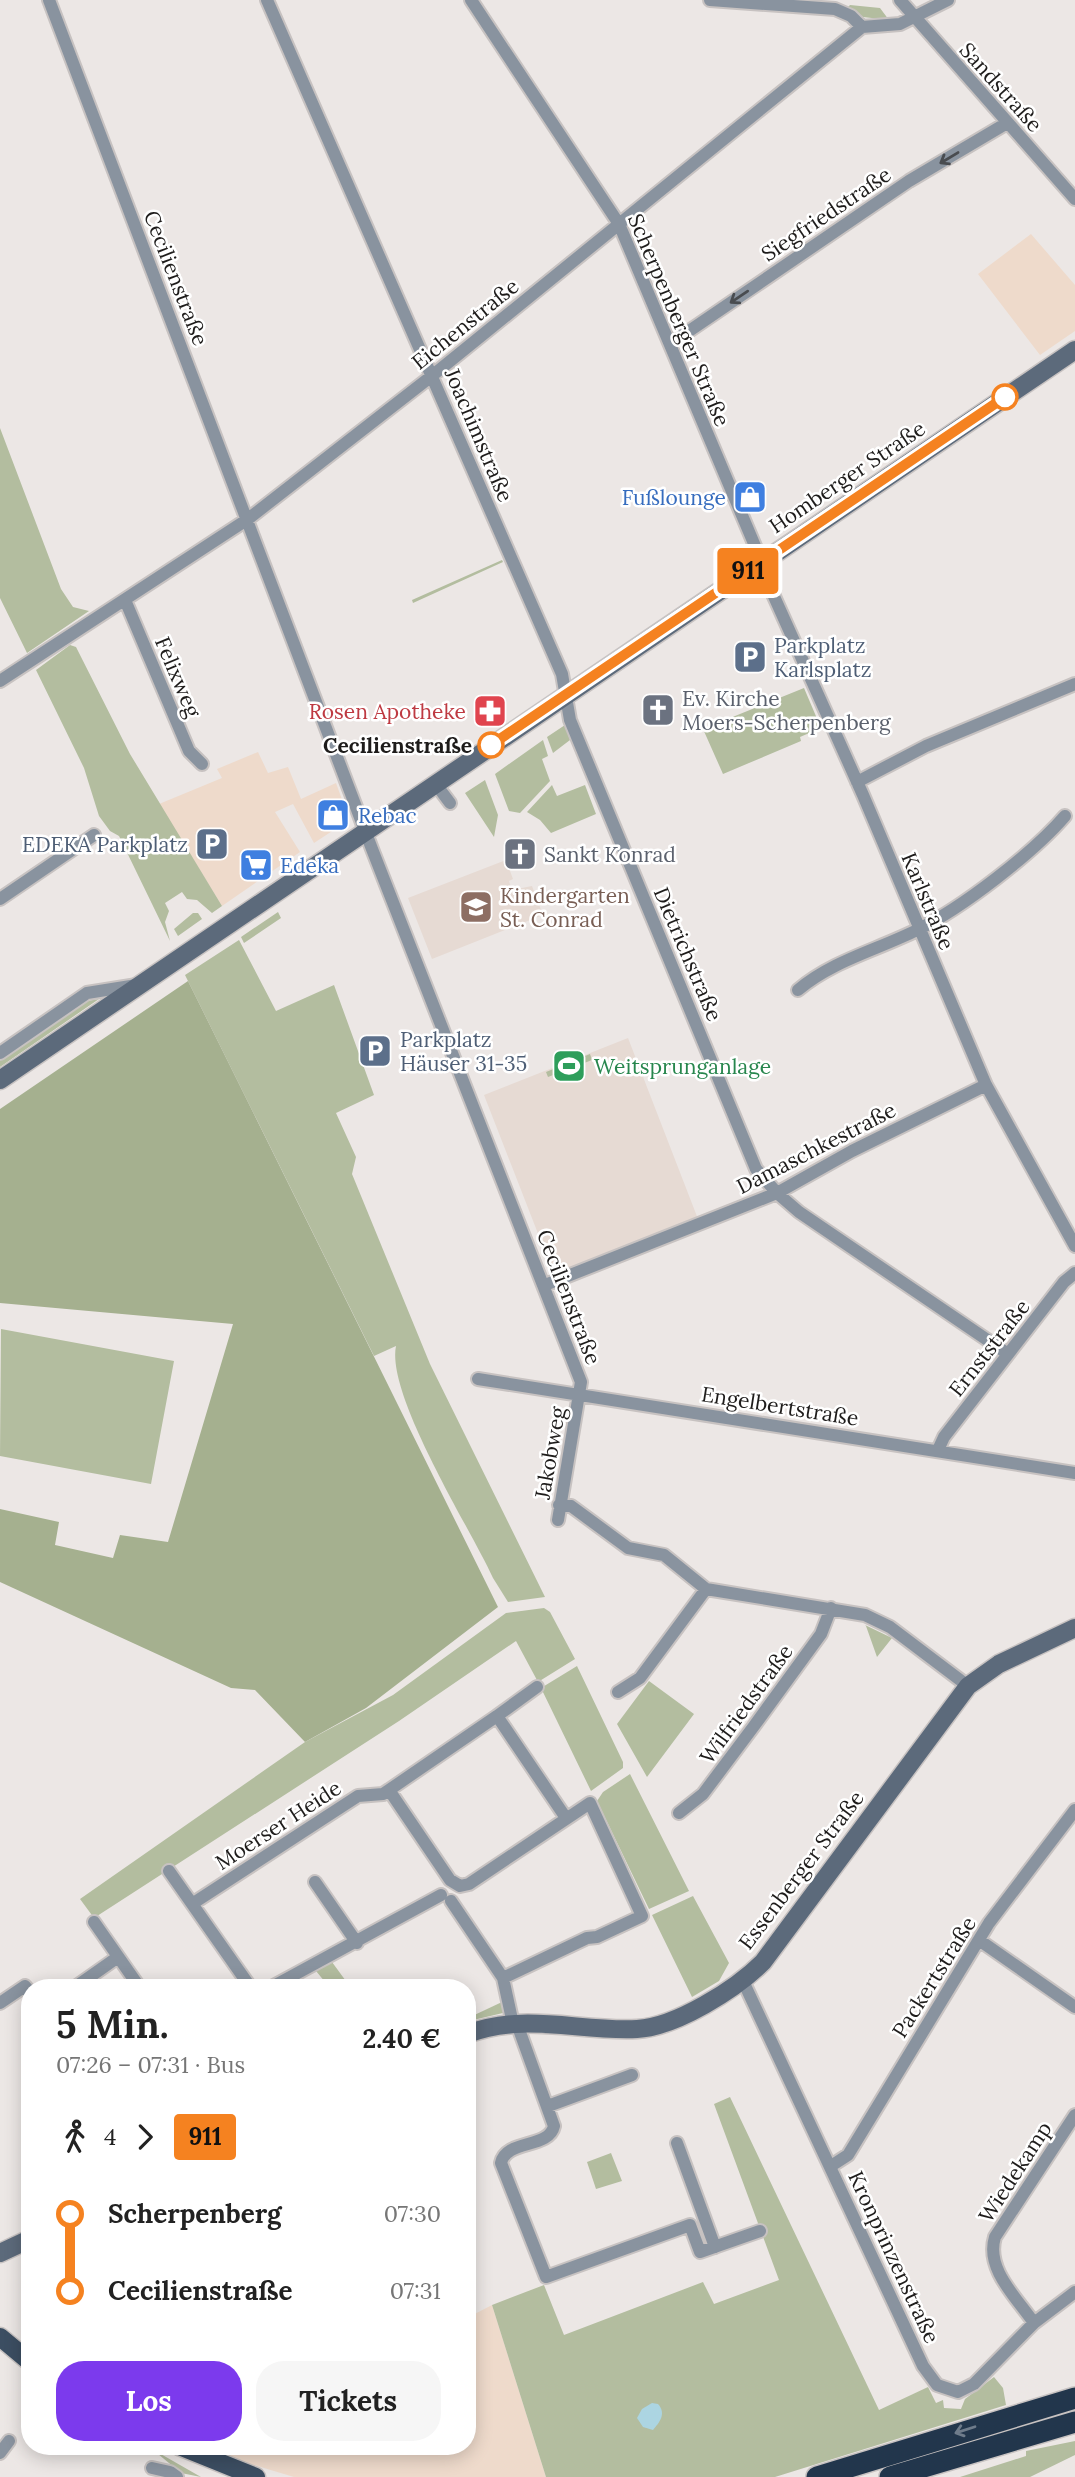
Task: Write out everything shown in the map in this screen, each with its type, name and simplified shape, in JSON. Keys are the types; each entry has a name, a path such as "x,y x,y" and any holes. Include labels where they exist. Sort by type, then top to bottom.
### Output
{"highway":[{"path":"817,2477 1075,2398"},
{"path":"890,2477 1075,2422"},
{"path":"1031,2434 1075,2431"}],"main road":[{"name":"Homberger Straße","path":"0,1080 1075,350"},
{"name":"Essenberger Straße","path":"476,2032 515,2024 646,2028 696,2008 743,1981 763,1962 968,1686 999,1664 1075,1628"},
{"path":"0,2253 21,2243"},
{"path":"0,2337 21,2354"},
{"path":"201,2455 256,2477"}],"street":[{"name":"Joachimstraße","path":"267,0 562,674 565,695"},
{"name":"Scherpenberger Straße","path":"471,0 619,223 761,562"},
{"path":"710,0 835,9 851,16 862,27 900,24 948,0"},
{"name":"Sandstraße","path":"900,0 1075,199"},
{"name":"Cecilienstraße","path":"52,1 366,831 545,1285 581,1382 580,1394"},
{"name":"Eichenstraße","path":"0,681 248,519 433,375 862,27"},
{"name":"Siegfriedstraße","path":"670,344 909,181 1007,123"},
{"name":"Karlstraße","path":"761,562 986,1086 1075,1246"},
{"name":"Felixweg","path":"125,600 189,751 202,764"},
{"path":"857,782 926,746 1075,684"},
{"name":"Dietrichstraße","path":"565,695 570,720 756,1169 777,1193 799,1212 1008,1354"},
{"path":"435,783 450,803"},
{"path":"798,990 816,975 918,930 947,913 1044,840 1065,816"},
{"path":"0,898 94,835"},
{"name":"Homberger Straße","path":"0,1053 87,993 141,984"},
{"name":"Damaschkestraße","path":"545,1285 777,1193 852,1151 986,1086"},
{"name":"Ernststraße","path":"938,1450 944,1437 1008,1354 1075,1273"},
{"name":"Engelbertstraße","path":"478,1379 1075,1473"},
{"name":"Jakobweg","path":"558,1520 580,1394"},
{"path":"559,1505 571,1506 628,1548 664,1555 706,1589 865,1615 890,1627 968,1686"},
{"path":"618,1692 640,1678 706,1589"},
{"name":"Wilfriedstraße","path":"679,1813 703,1794 807,1654 821,1634 831,1608"},
{"path":"455,1883 389,1790 537,1687"},
{"path":"497,1716 566,1818"},
{"name":"Moerser Heide","path":"192,1904 358,1796 383,1794 389,1790"},
{"path":"455,1883 469,1884 590,1803 642,1916 597,1937 587,1938 503,1978"},
{"name":"Packertstraße","path":"831,2166 848,2155 979,1940 1075,1810"},
{"path":"169,1871 245,1979"},
{"path":"315,1882 357,1943"},
{"path":"287,1979 446,1898 455,1883"},
{"path":"446,1898 503,1978 515,2024 555,2126 553,2132 508,2151 501,2163 546,2277 705,2220"},
{"path":"94,1922 134,1979"},
{"path":"979,1940 1075,2007"},
{"path":"87,1979 118,1957"},
{"name":"Kronprinzenstraße","path":"743,1981 831,2166 862,2240 923,2366 937,2385 950,2392 967,2389 1034,2323 1075,2292"},
{"path":"0,2003 21,1989"},
{"path":"548,2106 632,2075"},
{"name":"Wiedekamp","path":"1034,2323 998,2272 991,2249 995,2237 1075,2115"},
{"path":"677,2143 715,2247"},
{"path":"690,2225 699,2252 760,2231"},
{"path":"0,2453 9,2441"},
{"path":"152,2468 170,2472 177,2477"}],"shaded area":[{"path":"1031,234 1075,285 1075,331 1040,355 978,274"},
{"path":"258,752 268,773 288,767 301,799 336,783 348,816 346,822 314,843 293,804 275,812 300,852 222,906 159,804 222,778 217,769"},
{"name":"Kindergarten St. Conrad","path":"506,860 513,879 509,881 512,890 532,886 543,915 432,959 408,898"},
{"path":"628,1038 698,1219 558,1273 551,1267 484,1095"},
{"path":"492,2305 546,2477 294,2477 227,2457 476,2455 476,2313"}],"green space":[{"path":"848,7 880,8 889,20 863,17"},
{"path":"0,428 61,589 73,607 89,611 27,653 0,598"},
{"path":"502,560 503,562 413,603 412,600"},
{"path":"70,645 76,647 130,754 222,906 212,913 197,900 187,899 182,892 165,903 169,911 165,922 170,941 119,836 110,831 99,816 84,768 36,670"},
{"path":"804,688 821,728 800,737 801,741 723,774 703,729"},
{"path":"565,725 570,740 553,753 547,737"},
{"path":"543,740 548,756 542,759 550,781 520,813 509,811 495,774"},
{"path":"485,780 498,815 494,837 465,793"},
{"path":"552,785 557,796 585,785 596,814 551,833 540,820 527,812"},
{"path":"278,912 281,918 244,943 241,937"},
{"path":"193,913 198,913 202,919 178,936 174,929"},
{"path":"239,940 276,1011 334,985 374,1095 336,1113 356,1157 352,1174 430,1364 545,1597 508,1602 493,1578 416,1427 396,1368 396,1346 374,1356 185,975"},
{"path":"188,981 498,1607 366,1708 305,1742 255,1690 231,1688 0,1582 0,1509 59,1522 55,1545 113,1558 120,1535 168,1542 233,1324 0,1303 0,1109"},
{"path":"99,999 0,1067 0,1060 87,1001"},
{"name":"Weitsprunganlage","path":"590,1054 592,1060 548,1077 546,1072"},
{"path":"1,1329 174,1361 151,1484 0,1456"},
{"path":"544,1608 550,1612 575,1659 538,1682 516,1641 399,1721 94,1918 80,1899 305,1742 393,1695 506,1613"},
{"path":"866,1626 892,1638 877,1657"},
{"path":"577,1666 623,1762 623,1768 591,1791 541,1688"},
{"path":"649,1681 694,1714 647,1777 617,1724"},
{"path":"630,1774 689,1891 649,1909 597,1801 603,1792"},
{"path":"693,1896 729,1963 719,1981 692,1997 652,1915"},
{"path":"332,1962 344,1979 323,1979 316,1971"},
{"path":"502,2002 503,2013 476,2019 476,2014"},
{"path":"730,2097 879,2410 928,2387 936,2403 943,2400 944,2408 961,2409 965,2399 994,2377 1003,2388 1006,2405 775,2477 546,2477 492,2305 544,2285 564,2335 703,2282 714,2304 779,2280 714,2104"},
{"path":"611,2153 622,2181 596,2189 587,2162"},
{"path":"1075,2441 1075,2455 1030,2477 960,2477 1026,2456 1026,2451"},
{"path":"159,2455 201,2477 181,2473"}],"water":[{"path":"652,2403 658,2404 662,2411 653,2430 643,2427 637,2418 642,2409"}],"bus line":[{"name":"911","path":"491,745 1005,397"}],"place":[{"name":"Fußlounge","path":"750,497"},
{"name":"Parkplatz Karlsplatz","path":"750,657"},
{"name":"Ev. Kirche Moers-Scherpenberg","path":"658,710"},
{"name":"Rosen Apotheke","path":"490,711"},
{"name":"Cecilienstraße","path":"491,745"},
{"name":"Rebac","path":"333,815"},
{"name":"EDEKA Parkplatz","path":"212,844"},
{"name":"Sankt Konrad","path":"520,854"},
{"name":"Edeka","path":"256,865"},
{"name":"Kindergarten St. Conrad","path":"476,907"},
{"name":"Parkplatz Häuser 31-35","path":"375,1051"},
{"name":"Weitsprunganlage","path":"569,1066"}]}
